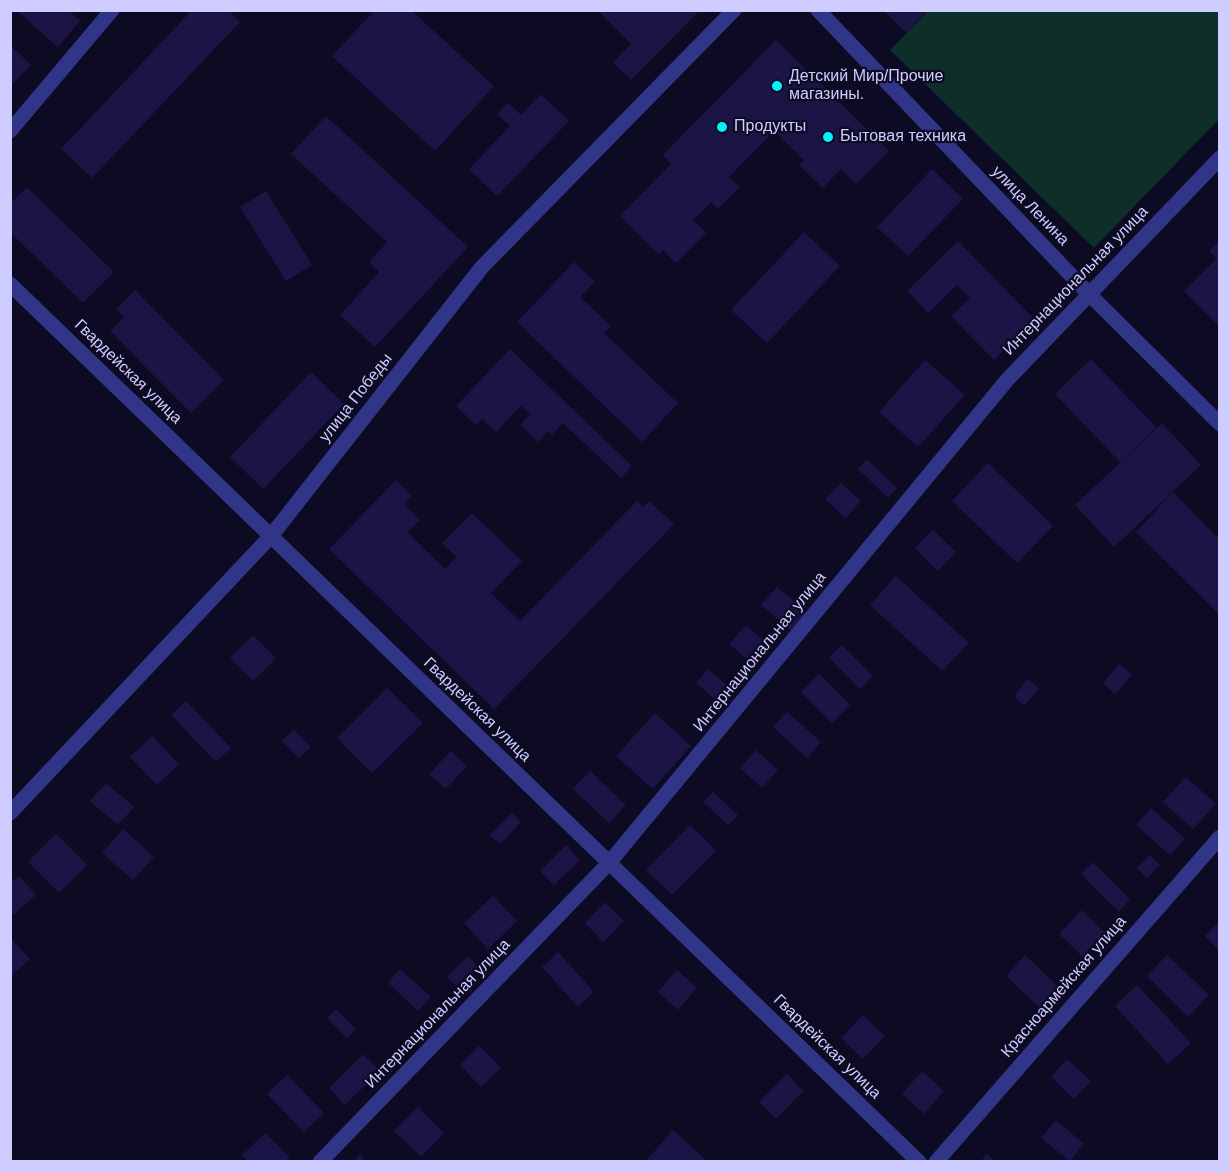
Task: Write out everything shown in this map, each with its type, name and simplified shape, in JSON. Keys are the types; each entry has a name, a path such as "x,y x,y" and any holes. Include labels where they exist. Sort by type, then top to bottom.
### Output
{"street":[{"path":"10,131 112,10"},
{"name":"улица Победы","path":"10,813 270,537 482,267 734,10"},
{"name":"улица Ленина","path":"818,10 1088,293 1220,424"},
{"name":"Интернациональная улица","path":"320,1161 609,863 1007,380 1220,158"},
{"name":"Гвардейская улица","path":"10,284 919,1161"},
{"name":"Красноармейская улица","path":"936,1161 1220,837"}],"green space":[{"path":"928,11 1219,11 1219,119 1094,248 890,50"}],"building":[{"path":"16,10 68,10 80,21 58,47"},
{"path":"192,10 228,10 240,22 92,178 61,149"},
{"path":"375,10 411,10 494,86 435,151 332,56"},
{"path":"597,10 700,10 631,80 613,62 631,44"},
{"path":"883,10 928,10 906,33"},
{"name":"Детский Мир/Прочие магазины.","path":"776,40 889,151 856,184 841,169 823,188 799,165 804,160 774,131 729,177 740,187 718,209 711,202 693,220 706,233 676,263 663,250 659,255 620,216 671,164 663,155"},
{"path":"10,45 31,65 13,84 10,82"},
{"path":"541,94 569,121 497,196 469,169 510,126 497,114 508,103 521,115"},
{"path":"326,116 468,247 375,347 340,315 379,272 369,262 387,242 291,154"},
{"path":"932,169 963,199 908,256 877,227"},
{"path":"27,187 114,272 83,303 10,232 10,204"},
{"path":"266,191 312,265 286,281 240,207"},
{"path":"804,232 840,266 767,343 731,310"},
{"path":"1220,240 1220,327 1184,291 1217,258 1209,251"},
{"path":"958,241 1035,320 994,360 951,316 970,298 957,285 928,313 907,291"},
{"path":"574,262 595,282 580,297 611,326 604,333 678,403 642,442 517,322"},
{"path":"135,290 224,380 191,413 110,331 124,317 116,309"},
{"path":"510,349 632,466 621,478 563,423 552,435 548,431 538,442 520,425 530,414 521,406 496,432 482,419 476,425 456,406"},
{"path":"1091,359 1156,427 1120,462 1055,394"},
{"path":"925,360 965,395 918,447 879,412"},
{"path":"311,372 344,404 263,489 230,457"},
{"path":"1162,423 1201,465 1114,547 1075,505"},
{"path":"867,459 897,488 888,498 858,469"},
{"path":"988,463 1053,526 1017,563 952,501"},
{"path":"396,480 412,496 404,504 420,520 407,532 445,569 456,557 442,543 472,513 522,561 491,593 520,621 637,501 643,507 649,501 674,524 494,709 329,549"},
{"path":"841,483 861,501 846,518 825,499"},
{"path":"1173,492 1220,540 1220,615 1136,532"},
{"path":"933,530 956,552 938,571 915,548"},
{"path":"896,576 969,643 942,671 870,605"},
{"path":"777,587 807,612 791,631 761,605"},
{"path":"746,625 772,648 756,667 729,644"},
{"path":"253,635 276,658 253,681 230,658"},
{"path":"842,645 873,676 860,689 829,658"},
{"path":"1119,664 1132,675 1115,694 1103,683"},
{"path":"708,669 730,688 718,702 696,683"},
{"path":"819,674 850,705 832,723 801,692"},
{"path":"1028,679 1039,688 1024,706 1014,696"},
{"path":"387,688 423,723 372,773 337,738"},
{"path":"186,701 231,748 216,762 171,715"},
{"path":"787,712 821,742 807,758 773,727"},
{"path":"655,713 691,746 653,789 616,756"},
{"path":"294,730 311,747 299,758 282,741"},
{"path":"152,736 179,764 157,785 130,757"},
{"path":"756,750 778,770 762,788 740,768"},
{"path":"451,751 467,766 446,789 429,774"},
{"path":"590,771 626,805 609,823 573,789"},
{"path":"1186,777 1216,804 1193,829 1163,802"},
{"path":"106,783 134,807 118,825 90,801"},
{"path":"713,792 738,815 728,825 703,802"},
{"path":"1151,808 1185,838 1170,855 1136,825"},
{"path":"512,813 521,822 500,844 490,835"},
{"path":"690,825 716,851 672,895 646,870"},
{"path":"123,829 154,857 133,880 102,853"},
{"path":"56,834 87,865 59,893 28,862"},
{"path":"566,845 580,860 554,885 540,871"},
{"path":"1150,855 1160,865 1147,878 1137,868"},
{"path":"1093,862 1130,899 1119,912 1081,874"},
{"path":"19,876 36,895 14,914 10,910 10,883"},
{"path":"493,896 517,921 488,949 464,923"},
{"path":"605,902 624,921 603,942 585,923"},
{"path":"1082,910 1105,933 1082,956 1059,934"},
{"path":"1220,921 1220,951 1205,936"},
{"path":"12,940 30,959 10,977 10,942"},
{"path":"558,952 594,992 578,1007 542,967"},
{"path":"1025,955 1063,991 1043,1011 1006,976"},
{"path":"1167,955 1209,995 1188,1017 1147,976"},
{"path":"468,956 477,966 456,986 447,977"},
{"path":"400,969 431,997 418,1011 388,983"},
{"path":"677,970 697,988 678,1010 658,992"},
{"path":"1137,985 1191,1043 1168,1064 1115,1006"},
{"path":"336,1009 356,1029 347,1038 327,1018"},
{"path":"863,1015 885,1036 863,1059 841,1038"},
{"path":"479,1046 501,1068 481,1087 460,1065"},
{"path":"363,1054 380,1071 345,1105 329,1088"},
{"path":"1067,1059 1091,1081 1074,1099 1051,1077"},
{"path":"922,1071 944,1091 924,1114 902,1094"},
{"path":"787,1074 803,1091 776,1119 759,1102"},
{"path":"287,1075 324,1113 304,1132 267,1094"},
{"path":"418,1107 444,1133 421,1157 394,1131"},
{"path":"1056,1120 1084,1144 1070,1161 1041,1138"},
{"path":"673,1130 705,1159 702,1162 645,1162"},
{"path":"265,1133 290,1157 286,1162 249,1162 242,1155"},
{"path":"987,1154 995,1162 980,1162"},
{"path":"360,1155 366,1162 353,1162"}],"place":[{"name":"Детский Мир/Прочие магазины.","path":"777,86"},
{"name":"Продукты","path":"722,127"},
{"name":"Бытовая техника","path":"828,137"}]}
